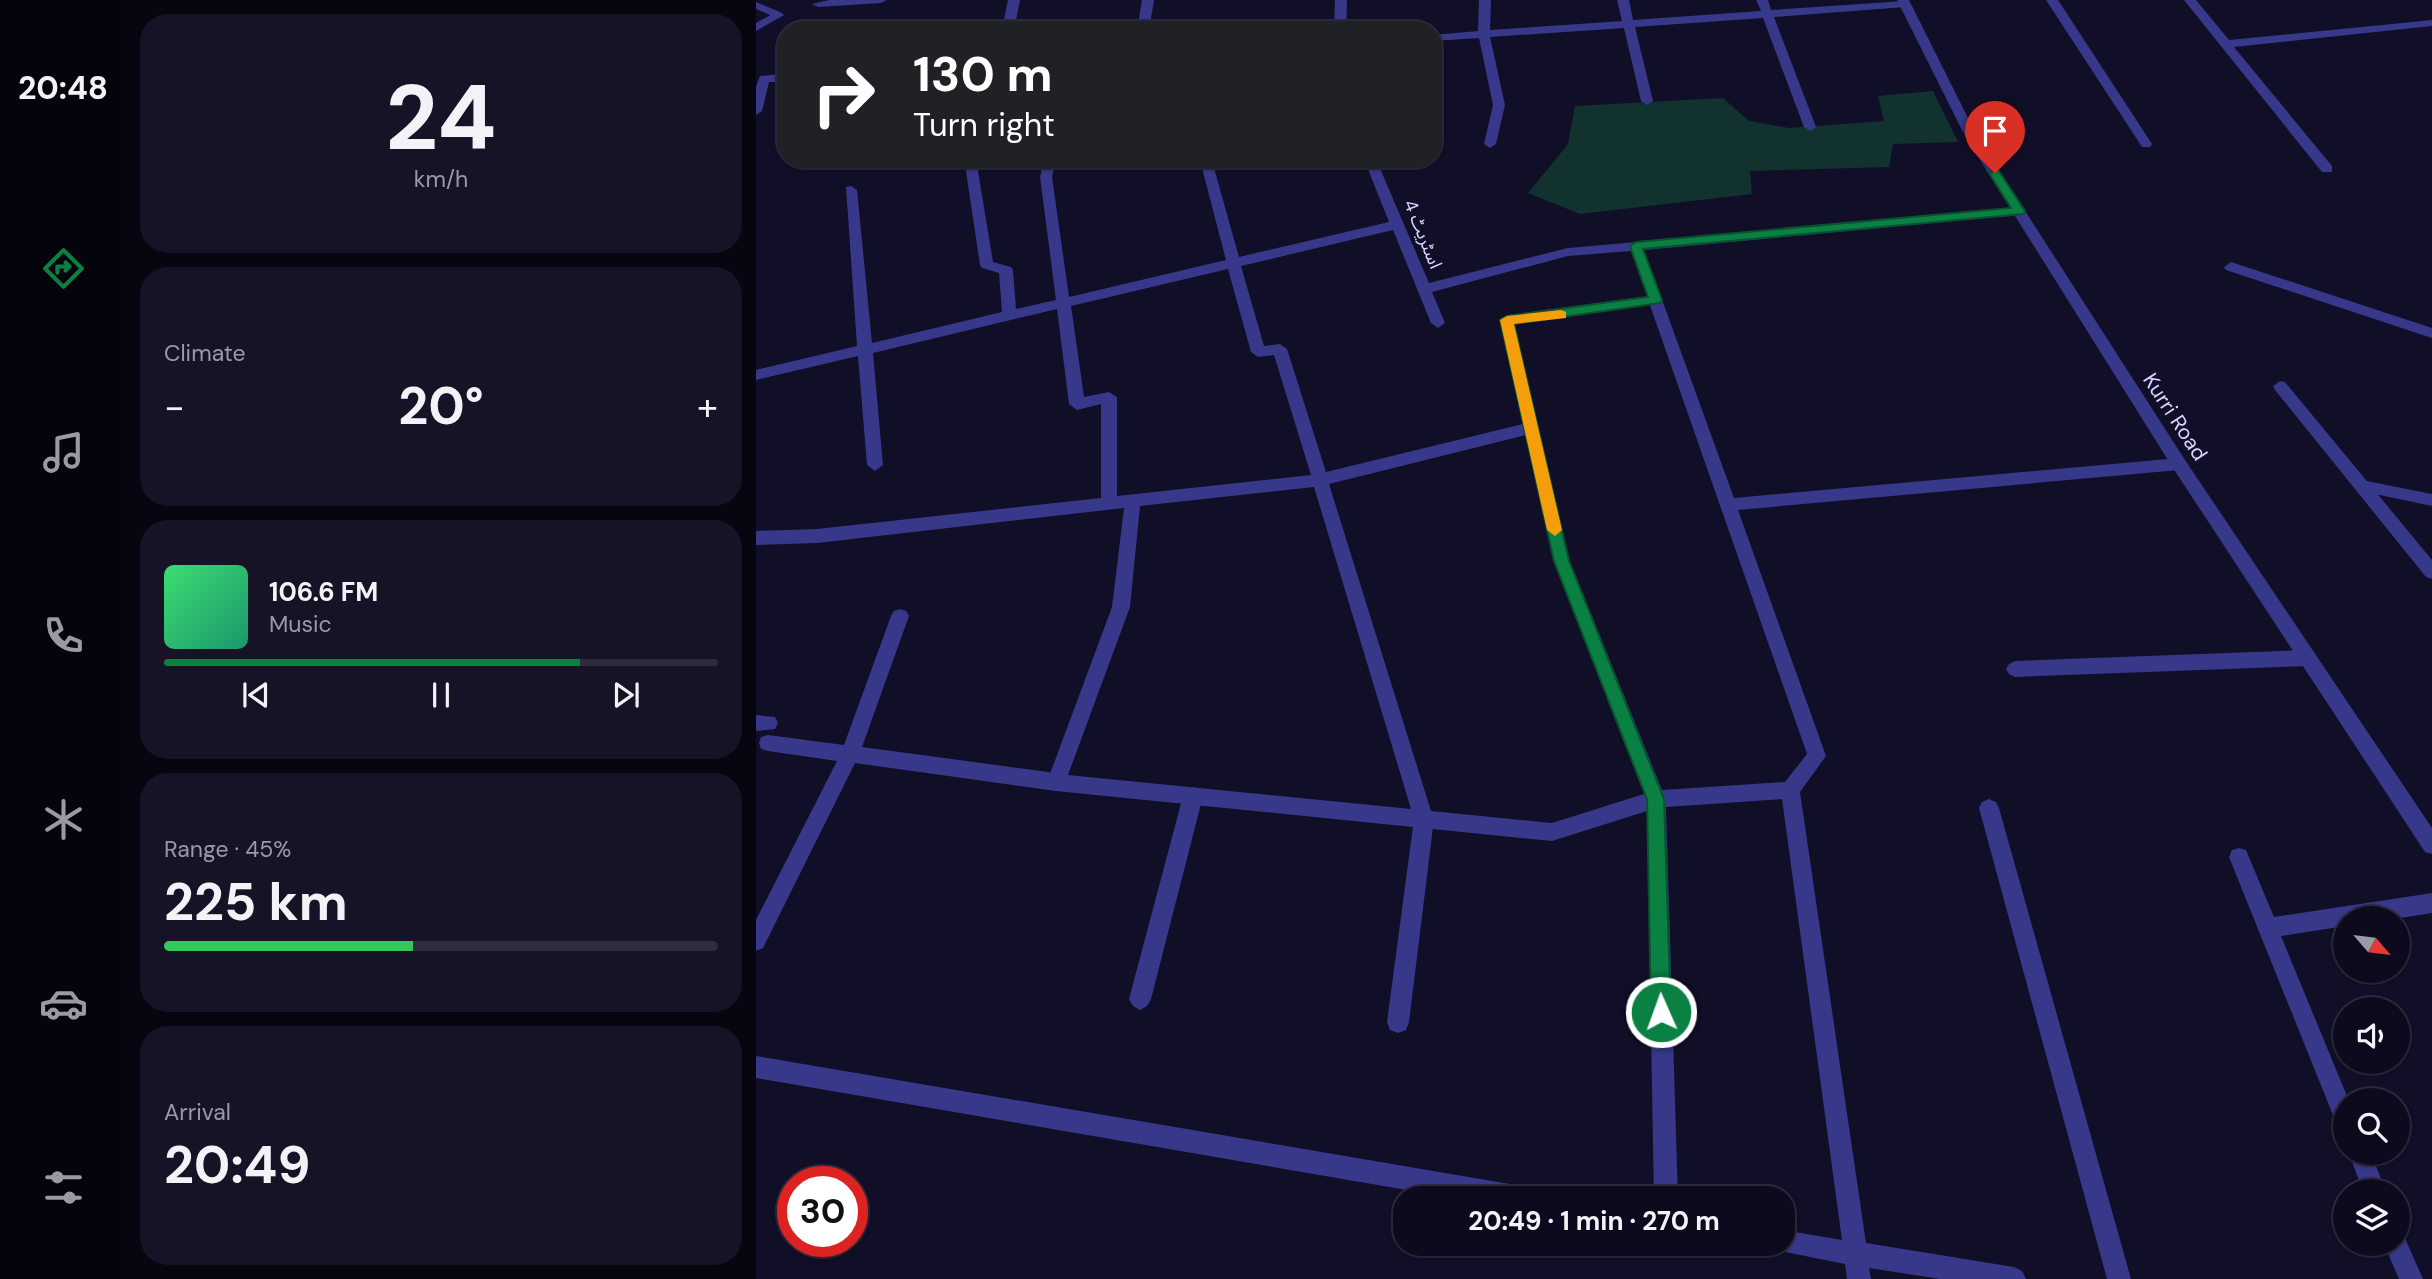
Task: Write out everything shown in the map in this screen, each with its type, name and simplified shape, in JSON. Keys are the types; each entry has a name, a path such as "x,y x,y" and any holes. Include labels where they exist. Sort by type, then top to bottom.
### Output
{"street":[{"path":"818,4 881,0"},
{"path":"1010,21 1014,0"},
{"path":"1144,21 1148,0"},
{"path":"1340,21 1341,0"},
{"path":"1485,0 1483,35 1499,105 1490,144"},
{"path":"1623,0 1647,101"},
{"path":"1762,0 1810,127"},
{"path":"2052,0 2146,144"},
{"path":"2190,0 2327,169"},
{"path":"1442,37 1904,2"},
{"name":"Kurri Road","path":"1904,2 1971,136 2179,464 2432,845"},
{"path":"756,5 778,15 756,28"},
{"path":"2225,44 2432,23"},
{"path":"756,111 764,79 777,78"},
{"path":"973,168 987,265 1006,270 1009,316"},
{"path":"1048,168 1046,177 1077,404 1108,397 1109,502"},
{"path":"1208,168 1231,264 1258,352 1280,349 1424,819 1398,1021"},
{"name":"اسٹریٹ 4","path":"1374,168 1438,323"},
{"path":"851,190 875,465"},
{"path":"1424,289 1568,252 2019,211"},
{"path":"756,375 1399,225"},
{"path":"1636,246 1817,756 1790,790 1859,1279"},
{"path":"2231,267 2432,332"},
{"path":"1656,300 1507,320 1562,561 1656,799 1666,1186"},
{"path":"2280,386 2432,572"},
{"path":"756,538 817,536 1320,480 1531,428"},
{"path":"1728,505 2179,464"},
{"path":"2362,486 2432,500"},
{"path":"1056,782 1121,607 1133,500"},
{"path":"756,941 850,755 900,617"},
{"path":"2015,669 2308,658"},
{"path":"768,743 1056,782 1552,832 1656,799 1790,790"},
{"path":"1140,999 1193,796"},
{"path":"1989,808 2119,1279"},
{"path":"2239,857 2333,1088"},
{"path":"2268,928 2432,903"},
{"path":"756,1067 1452,1186"},
{"path":"1795,1244 2014,1279"},
{"path":"2401,1256 2411,1279"}],"green space":[{"path":"1933,91 1958,142 1893,144 1889,167 1750,171 1752,194 1580,214 1528,193 1568,144 1575,106 1723,98 1749,121 1789,128 1884,121 1878,96"}],"slow traffic":[{"path":"1555,530 1507,320 1561,315"}],"route":[{"path":"1661,1012 1656,799 1562,561 1507,320 1656,300 1636,246 2019,211 1995,173"}]}
